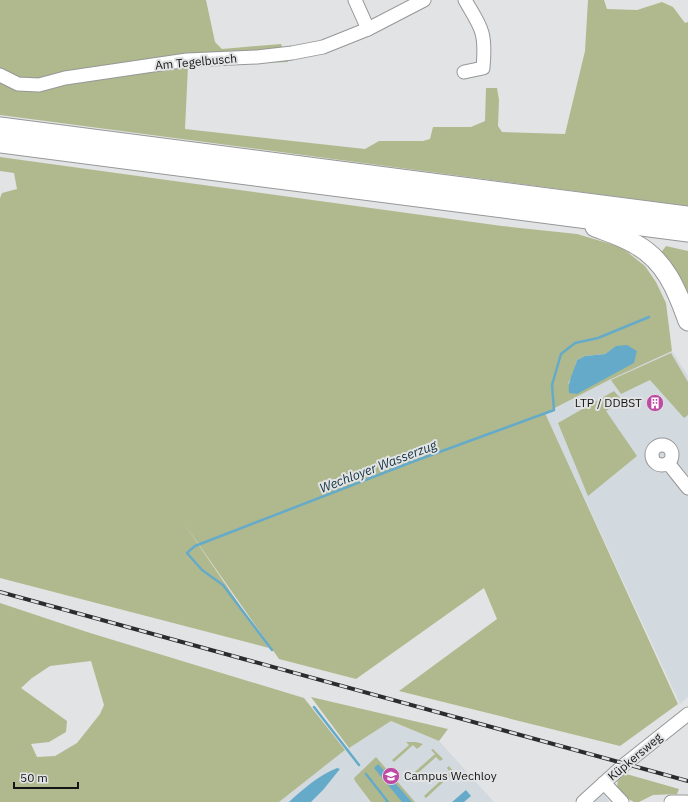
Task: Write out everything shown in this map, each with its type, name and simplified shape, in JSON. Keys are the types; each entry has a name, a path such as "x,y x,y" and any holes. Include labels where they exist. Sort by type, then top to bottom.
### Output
{"highway":[{"path":"0,127 688,216"},
{"path":"0,143 688,232"},
{"path":"566,216 629,240 645,250 654,258 672,281 680,297 688,320"}],"street":[{"path":"354,0 368,29"},
{"name":"Am Tegelbusch","path":"0,75 18,84 38,85 65,78 187,60 257,57 292,53 323,47 368,29 424,0"},
{"path":"464,72 483,68 484,51 482,34 476,19 465,0"},
{"path":"668,463 688,488"},
{"name":"Küpkersweg","path":"583,802 633,757 688,714"},
{"path":"604,783 622,802"},
{"path":"670,802 686,802"}],"shaded area":[{"path":"672,351 688,376 688,697 680,704 545,413 609,380"},
{"name":"Campus Wechloy","path":"391,721 439,741 494,802 279,802 345,750"},
{"path":"603,794 610,802 594,802"}],"green space":[{"path":"0,0 206,0 215,42 222,49 281,44 288,62 188,66 185,129 365,149 379,141 423,141 430,139 433,127 471,127 485,121 486,88 497,88 499,100 498,126 502,132 565,134 585,51 588,0 604,0 607,9 637,10 662,2 673,7 685,23 688,22 688,206 0,115"},
{"path":"0,157 502,226 577,234 621,247 645,266 656,282 666,303 672,351 609,380 545,413 678,704 620,746 399,691 497,619 484,588 356,679 279,659 183,522 269,648 0,578 0,198 2,193 17,189 14,173 0,171","holes":["616,346 568,384 577,360 585,356 605,354"]},
{"path":"666,246 688,251 688,301 660,254"},
{"path":"671,353 688,382 688,415 684,418 650,380 621,394 611,380"},
{"path":"614,391 623,401 606,411 637,456 588,496 558,423"},
{"path":"0,603 87,632 304,698 345,750 279,802 0,802","holes":["91,661 104,705 100,714 77,743 55,756 37,757 31,744 49,742 66,732 67,721 21,688 32,678 50,666"]},
{"path":"311,697 448,729 439,741 391,721 349,748"},
{"path":"406,742 423,744 417,749 413,745 394,762 392,760 409,745"},
{"path":"433,749 443,759 440,761 436,757 410,780 408,778 435,754 431,750"},
{"path":"376,757 415,802 371,802 354,778"},
{"path":"449,766 458,777 456,779 452,774 426,798 424,796 450,772 447,768"},
{"path":"623,773 679,789 677,794 653,795 639,802 634,802 623,796 617,787 618,778"}],"water":[{"path":"627,345 637,351 634,363 577,394 569,393 570,381 577,360 585,356 605,354 616,346"},
{"path":"378,764 412,802 402,802 374,768"},
{"path":"337,768 340,769 311,802 289,802 318,778"},
{"path":"466,790 471,796 464,802 452,802"}],"waterway":[{"name":"Wechloyer Wasserzug","path":"272,650 223,585 202,570 187,553 195,546 412,462 554,410 552,385 561,354 575,343 598,338 649,317"},
{"name":"Wechloyer Wasserzug","path":"314,707 359,765"},
{"name":"Wechloyer Wasserzug","path":"366,774 388,802"}],"railway":[{"path":"0,592 688,781"}],"place":[{"name":"LTP / DDBST","path":"655,403"},
{"name":"Campus Wechloy","path":"391,776"}]}
